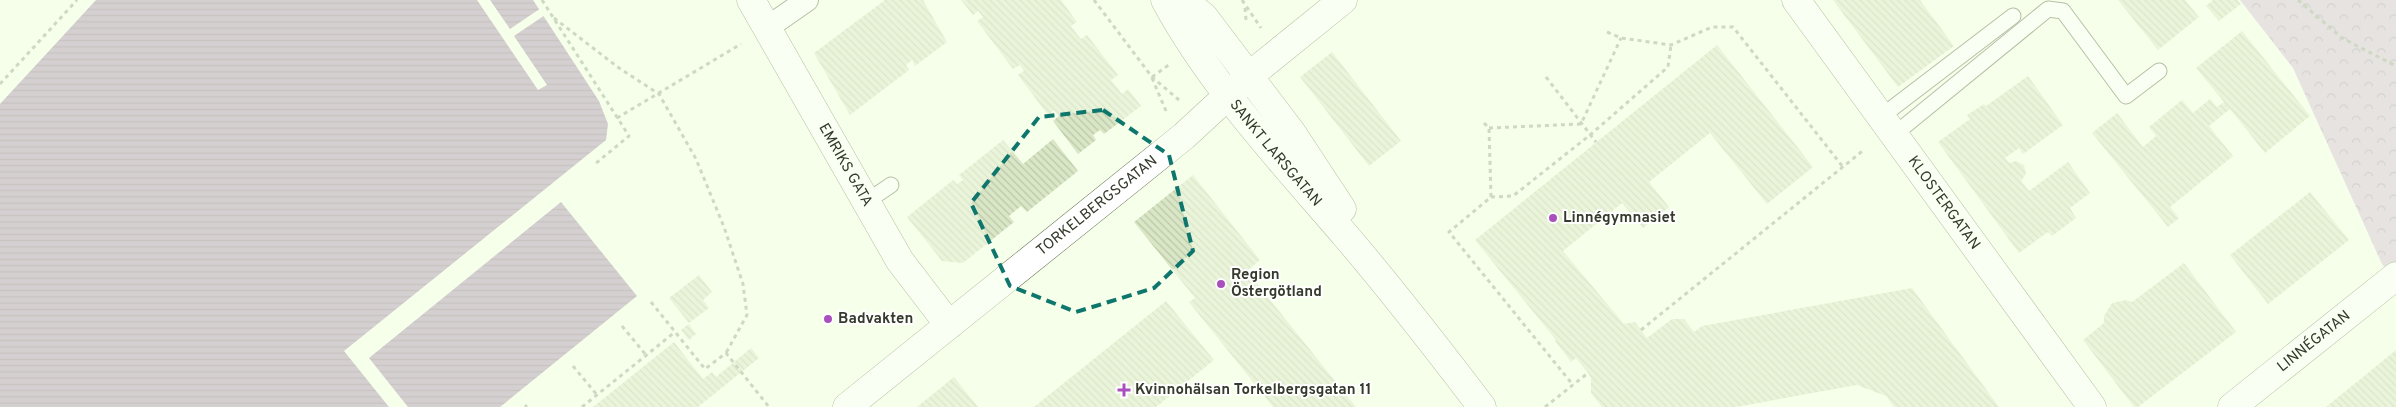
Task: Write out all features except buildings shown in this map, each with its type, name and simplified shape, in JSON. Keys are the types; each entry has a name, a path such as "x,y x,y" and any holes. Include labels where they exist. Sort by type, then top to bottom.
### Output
{"street":[{"name":"EMRIKS GATA","path":"751,0 900,261 949,325"},
{"path":"767,28 807,0"},
{"name":"SANKT LARSGATAN","path":"1165,0 1184,35 1270,148 1398,297 1482,407"},
{"name":"SANKT LARSGATAN","path":"1184,0 1204,17 1292,133 1398,297"},
{"name":"TORKELBERGSGATAN","path":"847,407 1178,141 1249,76 1343,0"},
{"name":"KLOSTERGATAN","path":"1796,0 2092,407"},
{"name":"LINNÉGATAN","path":"2232,407 2396,276"}],"lane":[{"path":"1889,126 2048,9 2063,11 2126,96 2159,71"},
{"path":"1889,126 2013,16"},
{"path":"866,202 891,185"}],"path":[{"path":"0,84 77,0"},
{"path":"542,0 629,136 595,164"},
{"path":"1094,0 1152,78"},
{"path":"1242,0 1245,8"},
{"path":"2298,0 2342,38 2396,66"},
{"path":"554,18 619,68 659,94 696,159 724,227 743,284 747,315 726,353 705,369 651,302"},
{"path":"1607,32 1621,38 1670,45 1712,27 1733,27 1843,167"},
{"path":"618,118 767,28"},
{"path":"1581,124 1621,38"},
{"path":"1573,385 1449,232 1491,197 1513,196 1590,135 1668,67 1670,45"},
{"path":"1546,77 1596,142"},
{"path":"1484,123 1488,128 1491,197"},
{"path":"1488,128 1581,124"},
{"path":"1641,330 1843,167 1889,126"},
{"path":"622,326 646,356"},
{"path":"582,407 675,332"},
{"path":"726,353 770,407"},
{"path":"573,366 597,395"},
{"path":"1544,407 1588,374"}],"highlighted area":[{"path":"1103,110 1169,155 1193,251 1154,288 1076,312 1010,286 971,203 1039,117"}],"green space":[{"path":"2240,0 2396,0 2396,283 2382,264 2293,68"}],"shaded area":[{"path":"96,0 533,0 599,101 608,124 606,140 344,351 389,407 0,407 0,104"},
{"path":"561,202 637,296 500,407 408,407 369,358"}],"pier":[{"path":"477,0 490,0 510,29 541,8 545,15 514,36 547,85 538,90"}],"place":[{"name":"Linnégymnasiet","path":"1553,218"},
{"name":"Region Östergötland","path":"1221,284"},
{"name":"Badvakten","path":"828,319"},
{"name":"Kvinnohälsan Torkelbergsgatan 11","path":"1124,390"}]}
